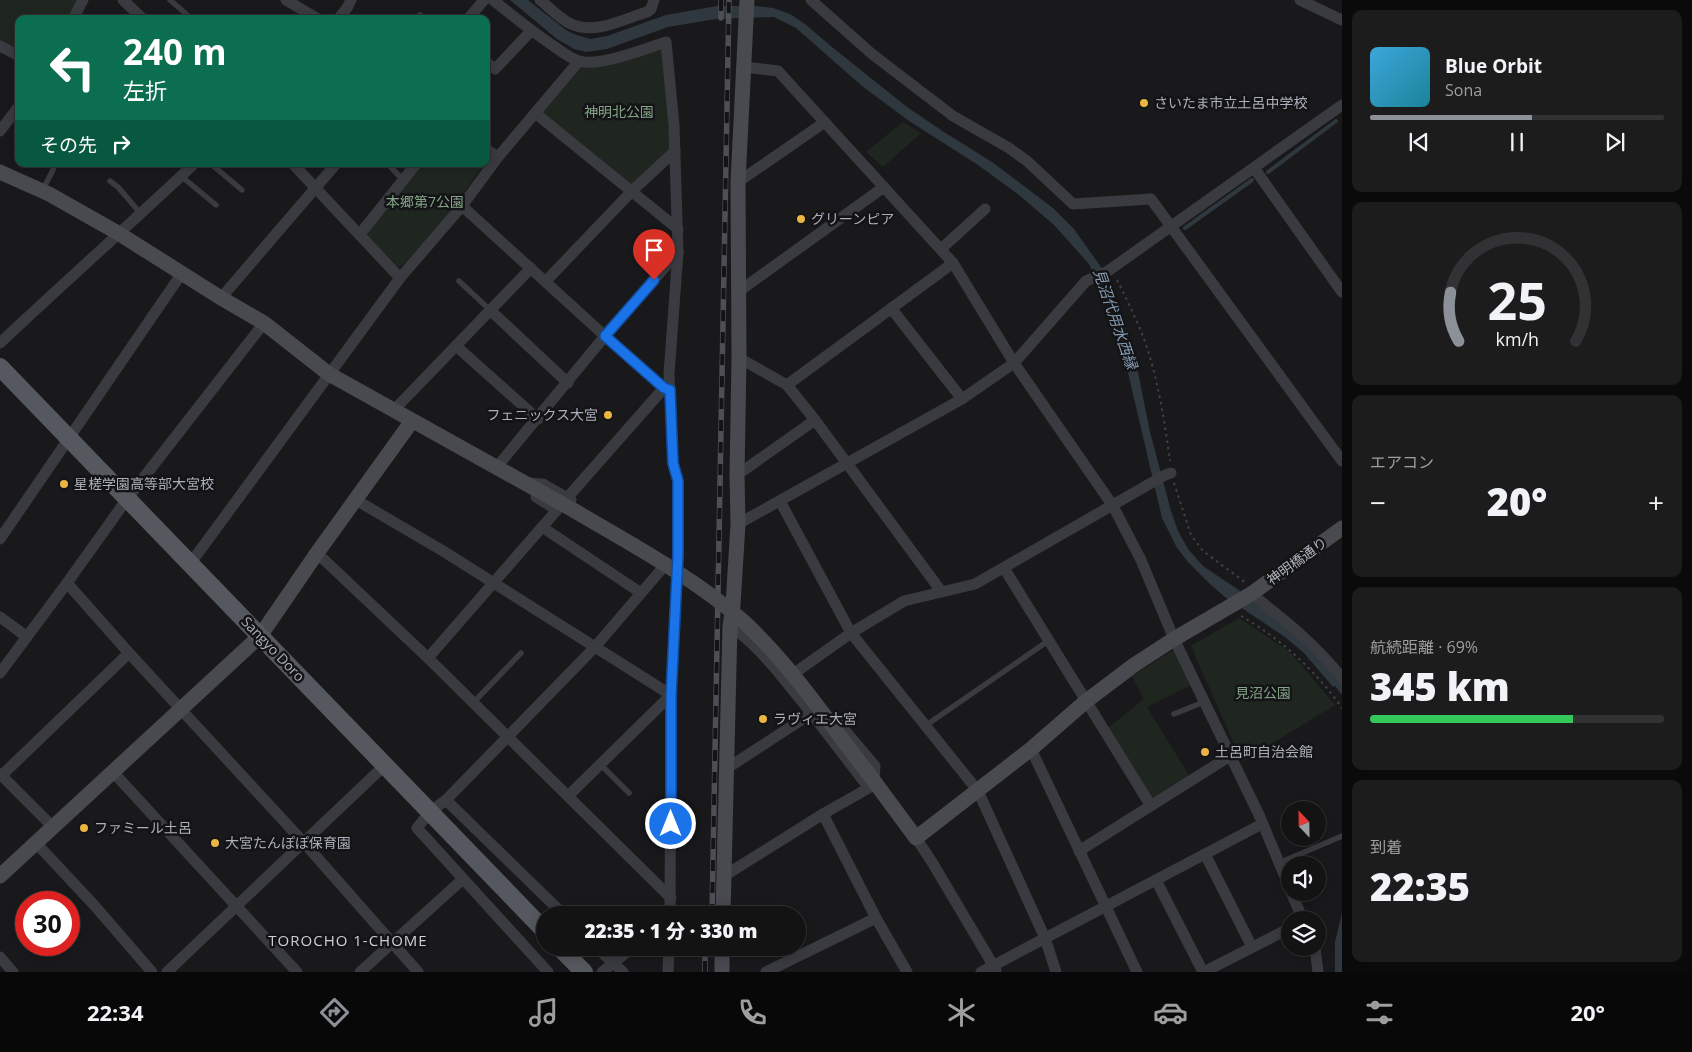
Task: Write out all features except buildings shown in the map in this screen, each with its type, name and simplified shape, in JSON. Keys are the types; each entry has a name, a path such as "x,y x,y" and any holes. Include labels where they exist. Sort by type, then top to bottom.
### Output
{"main road":[{"name":"Sangyo Doro","path":"0,367 536,923"},
{"path":"568,956 584,972"}],"street":[{"path":"75,15 83,0"},
{"path":"123,0 139,15"},
{"path":"286,0 311,15"},
{"path":"341,15 351,0"},
{"path":"471,15 484,0"},
{"path":"494,0 531,31 563,53 579,61 598,62 634,53 666,42 674,125 678,229 678,252 667,389 673,463 678,481 677,563 671,696 671,906"},
{"path":"548,2 570,24 584,29 594,29 647,12 651,9 654,0"},
{"path":"723,906 730,626 738,524 738,182 747,0"},
{"path":"811,0 872,54 953,116 1009,148 1027,161 1074,204 1151,199 1342,461"},
{"path":"1300,0 1342,20"},
{"path":"490,65 495,69 531,31"},
{"path":"0,46 15,54"},
{"path":"190,564 400,278 462,206 498,158 579,61"},
{"path":"744,67 778,71 953,263 1014,363 1113,506 1141,560 1174,639 1281,868"},
{"path":"738,524 962,399 1014,363 1086,281 1110,270 1340,109"},
{"path":"0,131 15,111"},
{"path":"535,113 678,229"},
{"path":"738,182 825,122"},
{"path":"546,281 632,191 675,151"},
{"path":"490,152 498,158"},
{"path":"0,342 118,233 142,214 191,167"},
{"path":"296,167 317,187 400,278"},
{"path":"221,298 334,167"},
{"path":"360,234 414,167"},
{"path":"1254,168 1342,292"},
{"path":"0,172 42,191 118,233 264,323 329,374 575,511 708,593 742,621 768,646 916,838 996,969"},
{"path":"738,292 884,187"},
{"path":"462,206 605,336 667,389"},
{"path":"940,249 985,209"},
{"path":"496,468 605,336 678,252"},
{"path":"787,385 953,263"},
{"path":"393,411 530,268"},
{"path":"0,539 182,273"},
{"path":"892,308 962,399"},
{"path":"490,310 568,383"},
{"path":"0,673 127,499 264,323"},
{"path":"456,346 538,418"},
{"path":"739,358 787,385 941,591"},
{"path":"567,498 667,389"},
{"path":"737,475 815,420"},
{"path":"0,876 260,636 412,421"},
{"path":"796,672 851,633 904,601 975,584 1168,474"},
{"path":"522,482 543,484 677,563"},
{"path":"428,658 557,510 531,494 522,482"},
{"path":"356,500 493,582 671,696"},
{"path":"780,501 851,633 978,791 1046,938 1056,972"},
{"path":"542,527 641,593"},
{"name":"神明橋通り","path":"916,838 978,791 1085,702 1134,665 1254,592 1342,528"},
{"path":"317,553 428,658 671,898"},
{"path":"1004,568 1085,702 1151,806"},
{"path":"548,972 416,828 430,812 446,800 595,647 660,571"},
{"path":"67,583 303,842 418,972"},
{"path":"1254,592 1330,662 1342,678"},
{"path":"724,876 872,781 875,766 764,632 733,605"},
{"path":"0,617 27,637"},
{"path":"730,626 758,648 872,781"},
{"path":"53,827 1,775 129,653"},
{"path":"568,796 671,696"},
{"path":"726,769 812,713"},
{"path":"1030,749 1137,972"},
{"path":"1079,851 1230,756"},
{"path":"167,972 384,765"},
{"path":"113,772 297,972"},
{"path":"446,800 555,906"},
{"path":"823,814 876,918 907,972"},
{"path":"981,972 996,969 1046,938 1262,824"},
{"path":"36,843 94,905 152,972"},
{"path":"1205,854 1252,947"},
{"path":"360,972 463,879"},
{"path":"1156,880 1204,972 1222,968 1252,947 1281,932"},
{"path":"766,972 876,918"},
{"path":"606,956 623,972"},
{"path":"602,972 622,956"},
{"path":"668,972 669,956"},
{"path":"722,956 722,972"},
{"path":"1316,956 1318,972"},
{"path":"0,957 13,972"}],"lane":[{"path":"170,0 187,15"},
{"path":"42,191 54,167"},
{"path":"215,167 242,190"},
{"path":"391,167 403,180"},
{"path":"181,176 216,204"},
{"path":"110,181 118,187 142,214"},
{"path":"459,281 490,310"},
{"path":"925,726 1048,641"},
{"path":"473,703 521,653"},
{"path":"1174,714 1204,702"},
{"path":"600,764 629,792"},
{"path":"1279,863 1342,836"}],"path":[{"path":"1110,270 1141,330 1158,389 1168,474 1191,535 1203,551 1254,592"},
{"path":"1251,622 1261,627 1308,668 1329,690 1342,708"}],"green space":[{"path":"0,0 78,0 70,15 15,15 15,51 0,42"},
{"name":"神明北公園","path":"666,42 675,151 632,191 535,113 579,61"},
{"path":"903,122 921,133 883,167 866,152"},
{"name":"本郷第7公園","path":"420,167 482,167 442,223 402,266 397,267 365,232"},
{"name":"見沼公園","path":"1239,618 1290,652 1335,705 1242,762 1191,646"},
{"path":"1172,651 1178,654 1191,685 1147,707 1190,777 1153,800 1107,729 1144,699 1132,676"}],"water":[{"name":"見沼代用水西縁","path":"510,0 528,0 566,30 590,39 607,36 666,15 717,6 755,6 773,8 790,14 805,24 907,107 992,162 1053,208 1074,229 1101,267 1108,283 1134,352 1150,432 1171,511 1178,531 1188,549 1203,566 1258,603 1282,622 1342,682 1342,695 1304,653 1285,637 1225,597 1188,562 1177,548 1162,518 1125,360 1110,313 1089,264 1054,225 1019,195 978,165 909,121 862,86 796,28 774,17 716,19 668,27 607,49 586,52 574,49 557,39"},
{"path":"1342,913 1342,972 1335,972 1335,942"}],"waterway":[{"path":"1268,172 1336,121"},
{"path":"1185,228 1252,180"}],"railway":[{"path":"721,0 721,18"},
{"path":"712,906 729,0"},
{"path":"705,956 705,972"}],"place":[{"name":"さいたま市立土呂中学校","path":"1144,103"},
{"name":"グリーンピア","path":"801,219"},
{"name":"フェニックス大宮","path":"608,415"},
{"name":"星槎学園高等部大宮校","path":"64,484"},
{"name":"ラヴィエ大宮","path":"763,719"},
{"name":"土呂町自治会館","path":"1205,752"},
{"name":"ファミール土呂","path":"84,828"},
{"name":"大宮たんぽぽ保育園","path":"215,843"}],"district":[{"name":"TOROCHO 1-CHOME","path":"348,941"}],"route":[{"path":"654,280 605,336 664,388 670,390 673,463 678,481 678,555 671,696 671,824"}]}
